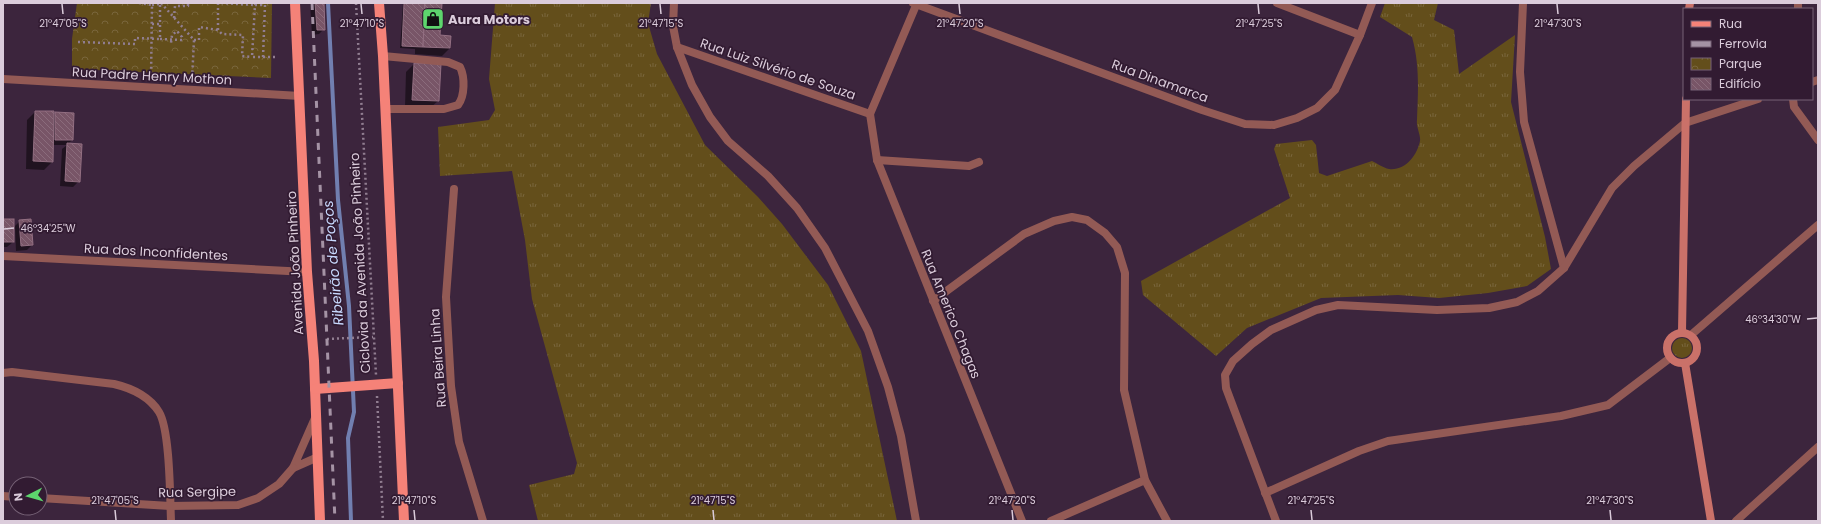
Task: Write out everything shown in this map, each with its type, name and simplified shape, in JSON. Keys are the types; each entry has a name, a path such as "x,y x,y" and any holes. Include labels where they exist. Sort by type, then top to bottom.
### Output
{"main road":[{"name":"Avenida João Pinheiro","path":"295,3 307,272 315,389 320,521"},
{"path":"379,3 383,56 404,521"},
{"path":"315,389 398,383"}],"street":[{"path":"674,3 673,26 678,47 692,85 710,117 728,141 768,176 797,208 825,248 868,330 888,387 901,436 916,521"},
{"path":"870,114 915,3"},
{"name":"Rua Dinamarca","path":"915,3 1245,124 1274,125 1296,118 1317,108 1335,90 1360,35 1372,3"},
{"path":"1277,3 1360,35"},
{"path":"1523,3 1520,72 1524,122 1564,268"},
{"name":"Rua Luiz Silvério de Souza","path":"678,47 870,114"},
{"path":"383,56 448,62 460,67 463,72 462,100 458,105 444,109 385,109"},
{"name":"Rua Padre Henry Mothon","path":"3,79 300,96"},
{"path":"1682,332 1686,100"},
{"path":"1276,521 1226,388 1225,375 1233,361 1252,344 1271,330 1316,310 1338,305 1437,310 1489,308 1517,302 1538,291 1564,268 1612,188 1634,166 1685,123 1755,100"},
{"path":"1793,100 1794,107 1818,140"},
{"name":"Rua Americo Chagas","path":"870,114 877,160 932,301 1022,521"},
{"path":"877,160 969,166 979,162"},
{"name":"Rua Beira Linha","path":"454,189 446,297 451,386 459,442 483,521"},
{"path":"932,301 1024,234 1054,221 1072,217 1087,220 1105,234 1117,247 1125,273 1124,390 1145,480 1166,521"},
{"path":"1691,335 1818,225"},
{"name":"Rua dos Inconfidentes","path":"3,256 307,272"},
{"path":"1682,332 1691,335 1697,343 1698,348 1694,358 1685,363 1677,363 1670,358 1667,344 1673,335 1682,332"},
{"path":"1265,492 1359,451 1388,441 1561,416 1608,405 1670,358"},
{"path":"1685,363 1711,521"},
{"path":"3,374 12,372 114,384 130,388 148,399 159,413 166,433 171,521"},
{"name":"Rua Sergipe","path":"48,498 170,506 238,505 258,498 279,484 293,468 316,415"},
{"path":"1736,521 1818,447"},
{"name":"Rua Sergipe","path":"293,468 318,457"},
{"path":"1051,521 1145,480"}],"path":[{"path":"139,3 152,5 160,3"},
{"path":"160,3 194,40 192,80"},
{"path":"160,3 160,39"},
{"path":"174,18 175,6 188,6 188,3"},
{"path":"218,3 218,30"},
{"path":"221,3 254,5 265,4 263,57"},
{"name":"Ciclovia da Avenida João Pinheiro","path":"356,3 383,521"},
{"path":"151,78 152,5"},
{"path":"252,57 254,5"},
{"path":"152,24 160,24"},
{"path":"194,40 199,40 199,28 218,30 222,34 243,34 242,56 277,57"},
{"path":"78,42 135,44 135,38 171,40 182,40 182,37 177,31 173,32 171,40 171,44"},
{"path":"327,339 373,337"}],"green space":[{"path":"77,3 272,3 271,78 72,69 72,39"},
{"path":"495,3 651,3 648,23 657,54 705,145 758,197 782,224 828,285 861,351 897,521 538,521 529,485 574,474 577,463 532,299 525,240 512,171 440,176 438,127 489,120 495,110 489,79"},
{"path":"1385,3 1438,3 1434,20 1454,30 1459,74 1515,35 1511,102 1545,237 1551,269 1527,286 1488,293 1439,298 1398,295 1321,298 1247,328 1216,356 1143,295 1141,281 1290,198 1274,149 1276,144 1312,140 1316,145 1319,173 1327,176 1372,161 1389,169 1400,168 1413,157 1420,141 1417,123 1418,78 1415,47 1412,37 1380,17"},
{"path":"1682,338 1689,341 1692,348 1689,355 1682,358 1675,355 1672,348 1675,341"}],"building":[{"path":"315,3 324,3 325,30 317,30"},
{"path":"404,3 425,3 423,47 402,46"},
{"name":"Aura Motors","path":"425,3 442,3 440,35 451,36 450,48 423,47"},
{"path":"414,63 441,64 439,101 412,100"},
{"path":"35,111 54,111 53,162 33,161"},
{"path":"55,112 74,113 73,140 55,140"},
{"path":"67,143 82,144 80,182 65,181"},
{"path":"3,219 14,219 14,242 3,242"},
{"path":"31,219 33,245 21,246 19,220"}],"waterway":[{"name":"Ribeirão de Poços","path":"328,3 338,200 349,306 354,412 348,438 351,521"}],"railway":[{"path":"312,3 335,521"}],"place":[{"name":"Aura Motors","path":"433,19"}]}
